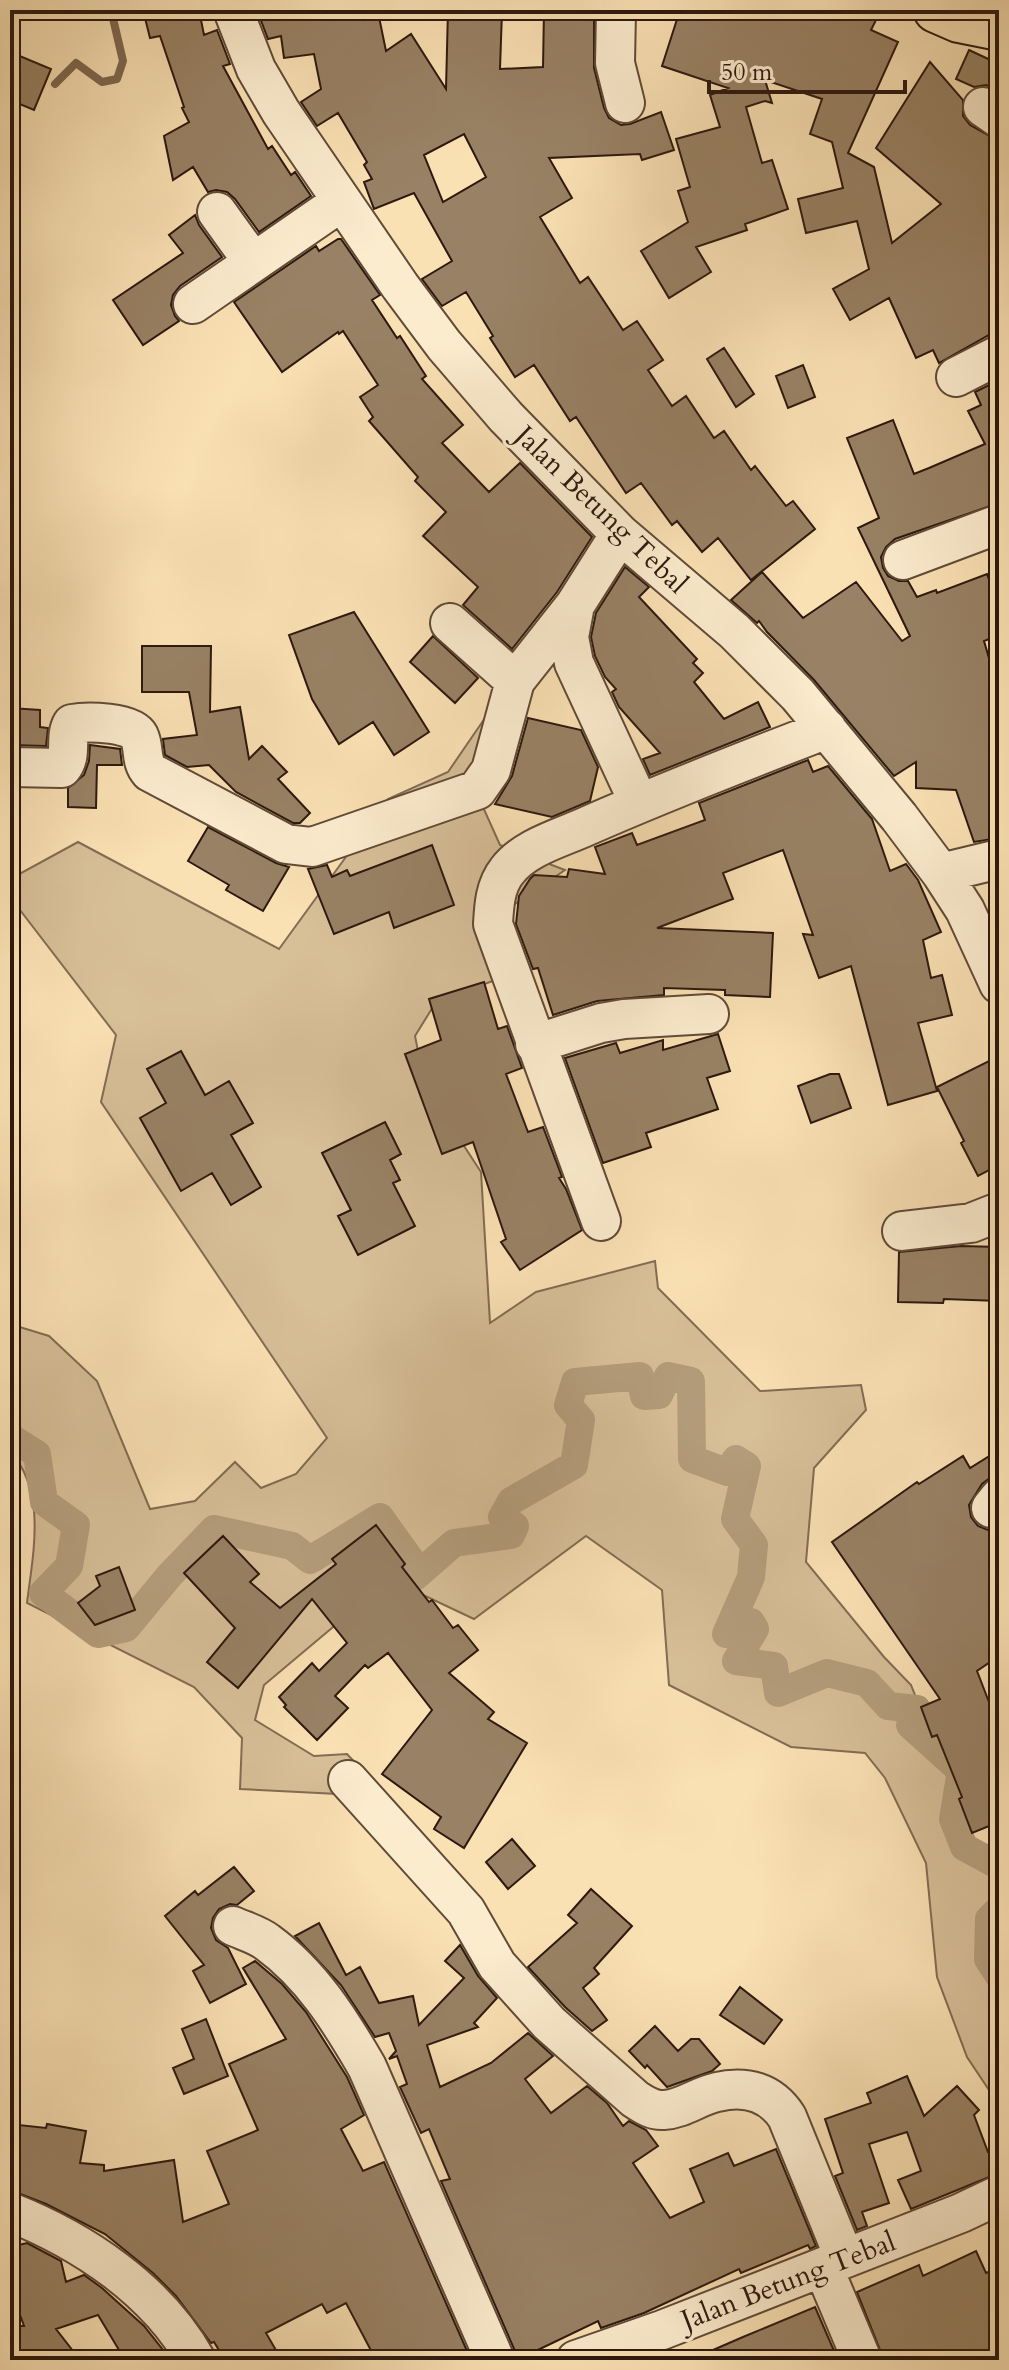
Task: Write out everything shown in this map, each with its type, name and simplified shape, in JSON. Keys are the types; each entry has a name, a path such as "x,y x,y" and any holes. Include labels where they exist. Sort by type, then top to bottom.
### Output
{"street":[{"name":"Jalan Betung Tebal","path":"233,10 268,91 341,202 444,345 506,417 620,534 743,640 798,695 941,873 965,910 999,984"},
{"path":"616,10 615,63 625,103"},
{"path":"193,304 341,202"},
{"path":"217,212 253,262"},
{"path":"956,377 999,355"},
{"path":"903,560 999,524"},
{"path":"10,767 62,768 68,760 72,724 125,726 137,732 143,763 150,772 286,844 312,847 477,790 491,770 515,681 575,605 620,534"},
{"path":"575,605 569,637 574,663 639,803"},
{"path":"450,623 515,681"},
{"path":"601,1221 493,924 498,888 506,871 530,851 639,803 827,729"},
{"path":"941,873 999,859"},
{"path":"535,1044 624,1019 709,1014"},
{"path":"902,1231 971,1223 999,1212"},
{"path":"348,1780 466,1911 497,1965 549,2023 635,2099 648,2108 661,2111 717,2092 749,2090 764,2094 778,2103 787,2117 862,2360"},
{"path":"233,1926 266,1940 312,1984 341,2022 367,2067 495,2360"},
{"name":"Jalan Betung Tebal","path":"576,2360 662,2330 961,2213 999,2195"},
{"path":"10,2212 68,2238 108,2265 147,2298 173,2327 196,2360"}],"shaded area":[{"path":"512,709 482,805 500,845 565,870 496,917 506,976 436,1002 415,1036 425,1086 481,1172 490,1323 536,1292 655,1261 658,1288 760,1391 861,1385 866,1410 814,1468 806,1562 911,1685 981,1863 999,1868 999,2105 967,2057 937,1977 926,1863 885,1778 865,1753 791,1747 669,1685 662,1590 586,1536 474,1619 400,1584 376,1591 264,1685 255,1720 314,1756 347,1754 413,1824 410,1849 338,1794 240,1789 242,1738 194,1687 27,1603 35,1524 29,1485 22,1467 10,1451 10,1324 49,1336 97,1381 150,1509 195,1501 235,1462 261,1488 296,1474 327,1438 101,1102 116,1035 10,897 10,879 78,842 279,949 388,799 448,772 485,718"}],"building":[{"path":"143,10 199,10 204,35 217,30 230,64 223,66 268,149 272,146 291,175 295,172 311,196 259,232 227,192 208,192 193,167 173,180 164,136 189,122 160,36 150,38"},
{"path":"257,10 363,10 365,20 379,17 386,51 411,34 446,89 448,10 502,11 500,69 543,67 544,10 594,10 594,68 609,118 621,125 630,124 661,112 674,150 642,160 640,154 549,158 572,198 540,217 580,283 588,277 623,330 637,321 663,360 648,370 672,406 686,396 714,438 724,431 751,470 755,466 786,506 793,501 815,529 751,580 718,538 702,552 677,521 672,525 641,483 626,493 576,417 570,421 534,365 515,377 466,292 442,306 422,279 452,261 414,193 374,209 364,182 372,179 364,165 367,162 338,113 317,126 301,102 321,89 314,54 284,58 281,36 268,39","holes":["464,134 486,177 443,202 424,155"]},
{"path":"680,10 853,10 876,20 871,30 898,42 848,153 874,167 892,243 941,204 876,148 930,62 963,100 963,116 970,125 999,141 999,333 989,335 939,363 933,350 916,358 889,298 850,320 833,289 869,269 857,221 806,233 798,199 843,188 832,142 810,134 822,99 765,80 772,103 765,101 746,107 762,163 772,160 788,209 745,224 747,230 696,247 711,272 669,298 641,251 688,222 678,191 690,187 676,139 720,127 710,95 728,88 662,66"},
{"path":"969,50 999,64 999,91 986,85 974,87 956,79"},
{"path":"10,52 51,69 34,110 10,100"},
{"path":"195,215 222,257 180,286 173,295 171,305 179,321 143,345 113,300 183,253 169,235"},
{"path":"338,239 380,295 372,300 426,376 422,379 463,425 442,443 489,492 520,463 592,537 557,592 512,649 463,605 478,587 423,536 446,512 415,481 418,477 369,421 373,417 360,397 378,385 343,331 282,372 234,302 316,246 319,251"},
{"path":"724,348 754,394 736,407 707,359"},
{"path":"803,365 815,397 788,408 776,376"},
{"path":"999,380 999,503 895,539 881,557 888,576 908,581 917,597 936,590 937,593 987,574 999,606 999,635 984,641 999,692 999,838 974,842 956,790 916,788 916,762 894,776 814,680 759,621 757,623 731,600 762,572 803,618 856,582 902,641 910,636 858,528 879,518 847,438 893,420 914,474 985,444 968,411 981,405 975,392"},
{"path":"625,567 649,587 639,597 697,659 693,663 703,673 694,682 724,719 758,702 770,727 650,775 643,759 660,753 619,707 612,692 616,689 605,677 595,656 591,637 596,613"},
{"path":"354,612 429,732 394,755 373,722 339,744 312,699 289,635"},
{"path":"433,636 478,678 455,703 410,662"},
{"path":"142,646 211,646 210,712 240,707 249,759 262,746 287,772 278,779 310,813 300,823 293,823 236,792 209,765 187,767 165,755 163,739 197,735 189,692 142,692"},
{"path":"10,708 40,710 40,727 48,728 46,746 10,745"},
{"path":"528,718 581,730 598,767 590,801 552,817 495,804 512,776"},
{"path":"90,745 120,749 122,765 97,765 96,808 68,807 68,788 84,775"},
{"path":"808,760 813,772 828,766 872,819 890,871 906,864 918,880 941,932 923,940 931,978 942,975 952,1015 918,1023 937,1091 888,1105 851,966 819,978 803,934 813,935 783,850 723,873 733,899 657,928 773,933 770,997 725,995 725,990 664,988 664,995 597,1001 553,1015 538,968 533,969 516,924 519,896 534,875 567,877 569,869 605,874 595,847 632,833 637,845 705,820 699,803"},
{"path":"208,827 289,867 263,911 226,890 229,885 188,861"},
{"path":"432,845 454,905 394,928 389,912 334,934 308,869 327,865 332,877 347,870 350,876"},
{"path":"484,982 498,1029 507,1026 522,1068 506,1074 528,1132 543,1127 562,1177 559,1178 582,1230 520,1270 501,1242 506,1239 473,1142 442,1154 405,1054 441,1040 429,999"},
{"path":"718,1034 730,1071 707,1078 718,1109 646,1133 651,1147 603,1163 565,1058 616,1043 620,1053 663,1040 663,1050"},
{"path":"181,1051 205,1095 229,1081 253,1123 231,1135 261,1187 231,1205 212,1173 181,1191 140,1118 166,1103 147,1069"},
{"path":"999,1056 999,1165 978,1176 937,1087"},
{"path":"830,1074 839,1074 851,1108 811,1123 798,1086"},
{"path":"385,1122 401,1154 390,1160 400,1180 393,1183 415,1226 358,1255 338,1216 351,1210 322,1153"},
{"path":"961,1246 999,1247 999,1301 944,1299 943,1303 898,1302 899,1252"},
{"path":"999,1450 999,1477 990,1478 982,1484 969,1505 971,1517 978,1526 988,1530 999,1528 999,1656 977,1671 994,1715 999,1713 999,1822 972,1833 959,1799 962,1797 937,1735 932,1737 921,1707 940,1699 832,1542 917,1482 919,1484 963,1456 970,1468"},
{"path":"376,1525 429,1602 432,1600 453,1628 458,1625 478,1650 449,1673 494,1712 488,1719 527,1743 464,1848 434,1829 441,1817 382,1774 432,1710 388,1653 368,1668 365,1665 335,1696 348,1708 317,1740 284,1707 286,1705 279,1697 312,1663 319,1671 347,1643 312,1599 238,1688 207,1662 235,1628 184,1573 223,1536 259,1574 250,1582 280,1608 336,1564 332,1559"},
{"path":"119,1567 135,1610 95,1625 78,1603 100,1586 96,1576"},
{"path":"512,1839 535,1866 508,1889 486,1862"},
{"path":"234,1867 254,1891 237,1905 230,1904 219,1909 211,1928 216,1940 228,1948 246,1984 210,2003 193,1971 204,1965 165,1916 195,1891 198,1895"},
{"path":"591,1889 632,1926 594,1968 599,1974 583,1988 607,2020 592,2031 528,1967 577,1923 568,1915"},
{"path":"319,1923 346,1975 360,1967 379,2003 413,1996 419,2025 464,1978 445,1961 460,1945 478,1976 497,1998 474,2023 478,2027 427,2045 440,2087 491,2063 528,2033 553,2056 525,2079 551,2113 587,2086 607,2103 623,2126 629,2121 646,2130 658,2146 633,2163 670,2218 704,2202 690,2169 728,2153 734,2166 776,2149 816,2246 810,2249 808,2245 741,2273 739,2269 644,2313 601,2328 598,2321 517,2360 441,2181 450,2179 429,2129 421,2133 400,2087 407,2084 397,2056 389,2059 396,2051 389,2033 375,2037 341,1985 295,1936"},
{"path":"255,1961 282,1984 306,2012 347,2077 364,2115 341,2129 363,2171 384,2162 471,2360 376,2360 346,2303 327,2313 322,2304 266,2333 277,2352 264,2360 225,2360 176,2296 105,2234 46,2204 10,2190 10,2124 46,2128 47,2124 86,2131 80,2163 104,2165 104,2171 174,2160 183,2222 229,2204 207,2151 258,2130 229,2064 286,2039 243,1968"},
{"path":"740,1987 782,2020 764,2044 720,2015"},
{"path":"206,2019 228,2076 184,2094 173,2068 194,2059 182,2029"},
{"path":"655,2026 678,2051 691,2039 699,2039 720,2064 712,2071 667,2087 629,2051"},
{"path":"907,2076 924,2116 957,2086 979,2110 974,2115 988,2152 999,2148 999,2173 911,2209 898,2180 921,2171 907,2132 869,2144 889,2203 862,2212 867,2226 857,2230 835,2176 843,2173 825,2119 871,2103 867,2093"},
{"path":"27,2243 61,2261 66,2282 84,2275 102,2288 144,2326 167,2355 157,2360 125,2360 98,2315 56,2329 80,2360 10,2360 10,2326 24,2326 10,2287 10,2276 14,2275 10,2247"},
{"path":"976,2251 986,2273 999,2268 999,2360 884,2360 857,2292 919,2265 923,2276"},
{"path":"815,2307 838,2360 690,2360 743,2337"}],"waterway":[{"path":"55,84 76,63 102,82 117,79 123,61 111,10"},
{"path":"10,1437 37,1454 44,1502 76,1525 69,1566 43,1593 98,1634 126,1628 169,1576 214,1529 292,1546 310,1560 380,1517 410,1559 415,1577 454,1543 511,1535 515,1526 502,1517 511,1501 574,1465 581,1420 568,1405 575,1382 640,1376 644,1396 659,1395 668,1376 691,1381 692,1459 727,1472 736,1459 747,1466 735,1519 754,1545 751,1577 726,1634 751,1622 755,1629 736,1661 774,1666 778,1693 827,1673 867,1683 888,1706 917,1709 910,1725 961,1771 953,1819 964,1847 999,1866"},
{"path":"999,1909 989,1919 988,1959 999,1976"}]}
